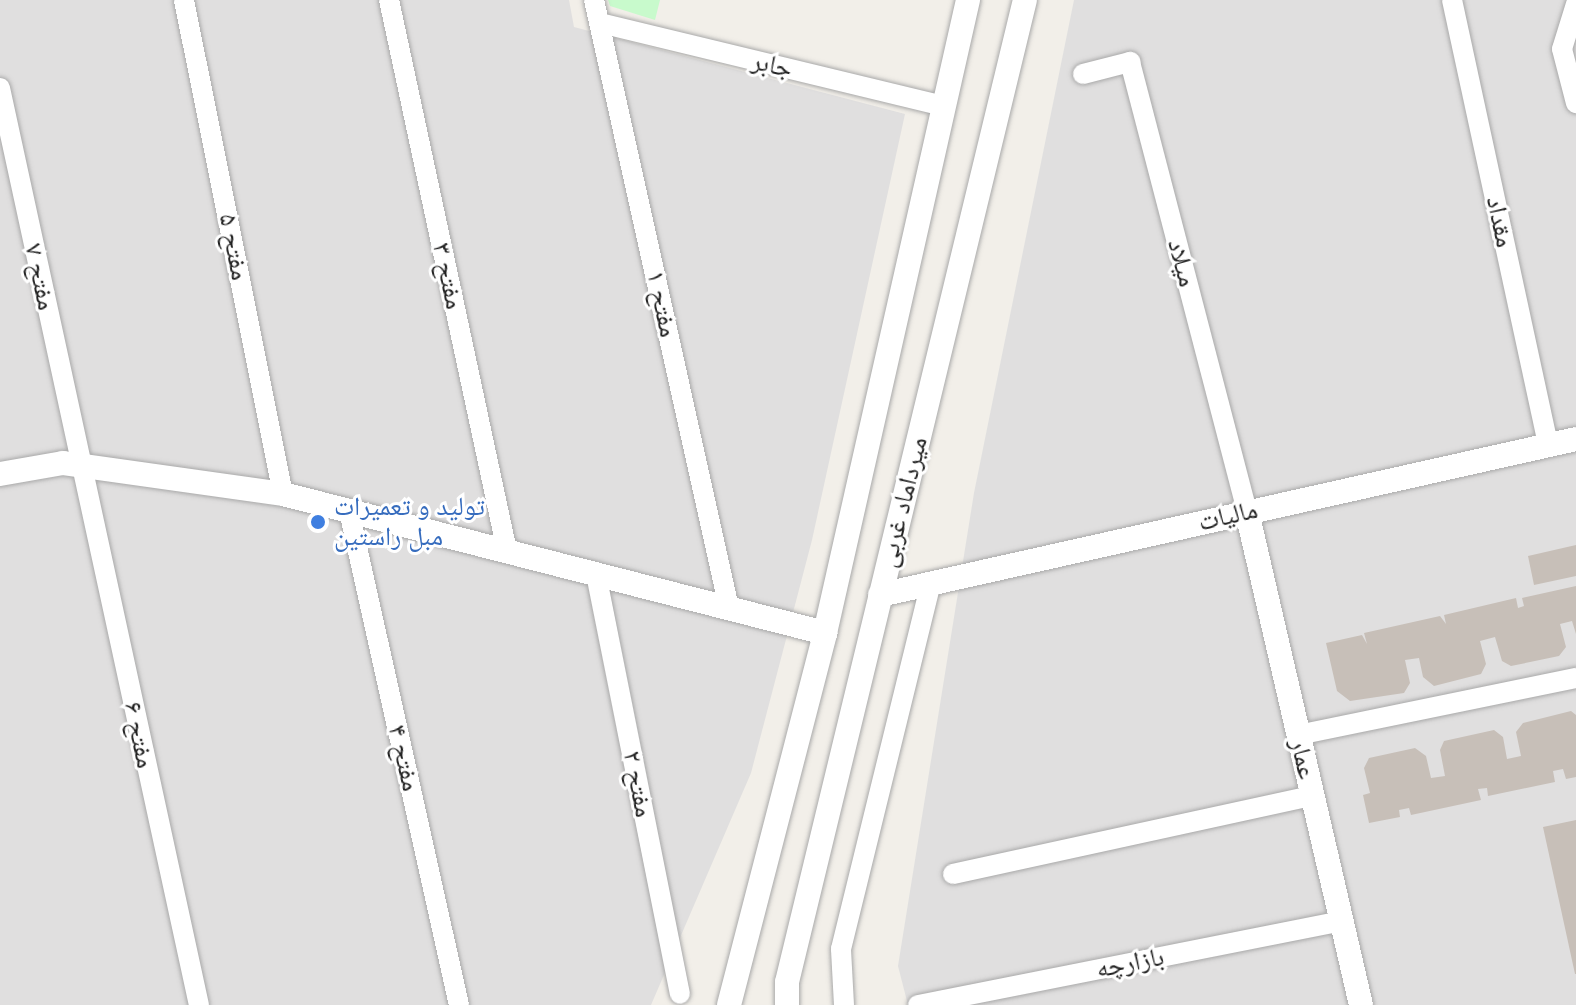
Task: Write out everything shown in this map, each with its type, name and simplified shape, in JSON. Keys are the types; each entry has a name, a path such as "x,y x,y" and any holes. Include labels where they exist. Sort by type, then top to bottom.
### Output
{"street":[{"name":"مفتح ۵","path":"184,0 283,494"},
{"name":"مفتح ۳","path":"389,0 507,551"},
{"name":"مفتح ۱","path":"594,0 729,608"},
{"name":"میرداماد غربی","path":"729,1005 825,633 968,0"},
{"name":"میرداماد غربی","path":"787,1005 787,982 1025,0"},
{"name":"مقداد","path":"1452,0 1548,444"},
{"path":"1576,4 1562,49 1576,103"},
{"name":"جابر","path":"600,23 944,106"},
{"name":"میلاد","path":"1083,74 1130,62 1247,512"},
{"name":"مفتح ۷","path":"0,88 80,465"},
{"name":"مالیات","path":"880,595 1576,439"},
{"path":"0,474 63,463 283,494 825,633"},
{"name":"مفتح ۶","path":"80,465 199,1005"},
{"name":"مفتح ۴","path":"349,511 459,1005"},
{"name":"عمار","path":"1247,512 1361,1005"},
{"name":"مفتح ۲","path":"596,574 680,994"},
{"path":"844,1005 841,949 931,583"},
{"path":"1298,735 1576,678"},
{"path":"953,874 1312,796"},
{"name":"بازارچه","path":"918,1005 1342,921"}],"shaded area":[{"path":"0,0 569,0 574,27 905,114 812,540 751,773 651,1005 0,1005"},
{"path":"1074,0 1576,0 1576,1005 908,1005 898,966 974,493"}],"green space":[{"path":"608,0 660,0 655,20 610,6"}],"building":[{"path":"1576,545 1576,576 1534,585 1528,556"},
{"path":"1576,586 1576,634 1572,621 1560,624 1566,647 1559,656 1511,666 1502,661 1495,637 1480,641 1486,664 1481,674 1434,686 1423,677 1419,658 1405,660 1410,683 1404,693 1350,701 1337,691 1326,643 1362,635 1367,644 1364,633 1440,616 1446,624 1444,615 1516,598 1518,608 1524,606 1522,598"},
{"path":"1571,711 1576,715 1576,777 1566,779 1563,769 1553,771 1555,782 1488,796 1487,788 1478,789 1481,800 1411,815 1409,808 1399,810 1400,817 1369,823 1363,795 1370,793 1364,768 1369,758 1415,748 1426,756 1431,778 1445,776 1440,750 1444,741 1494,730 1503,737 1507,759 1521,756 1516,732 1523,723"},
{"path":"1576,820 1576,974 1575,974 1543,827"}],"place":[{"name":"تولید و تعمیرات مبل راستین","path":"318,522"}]}
